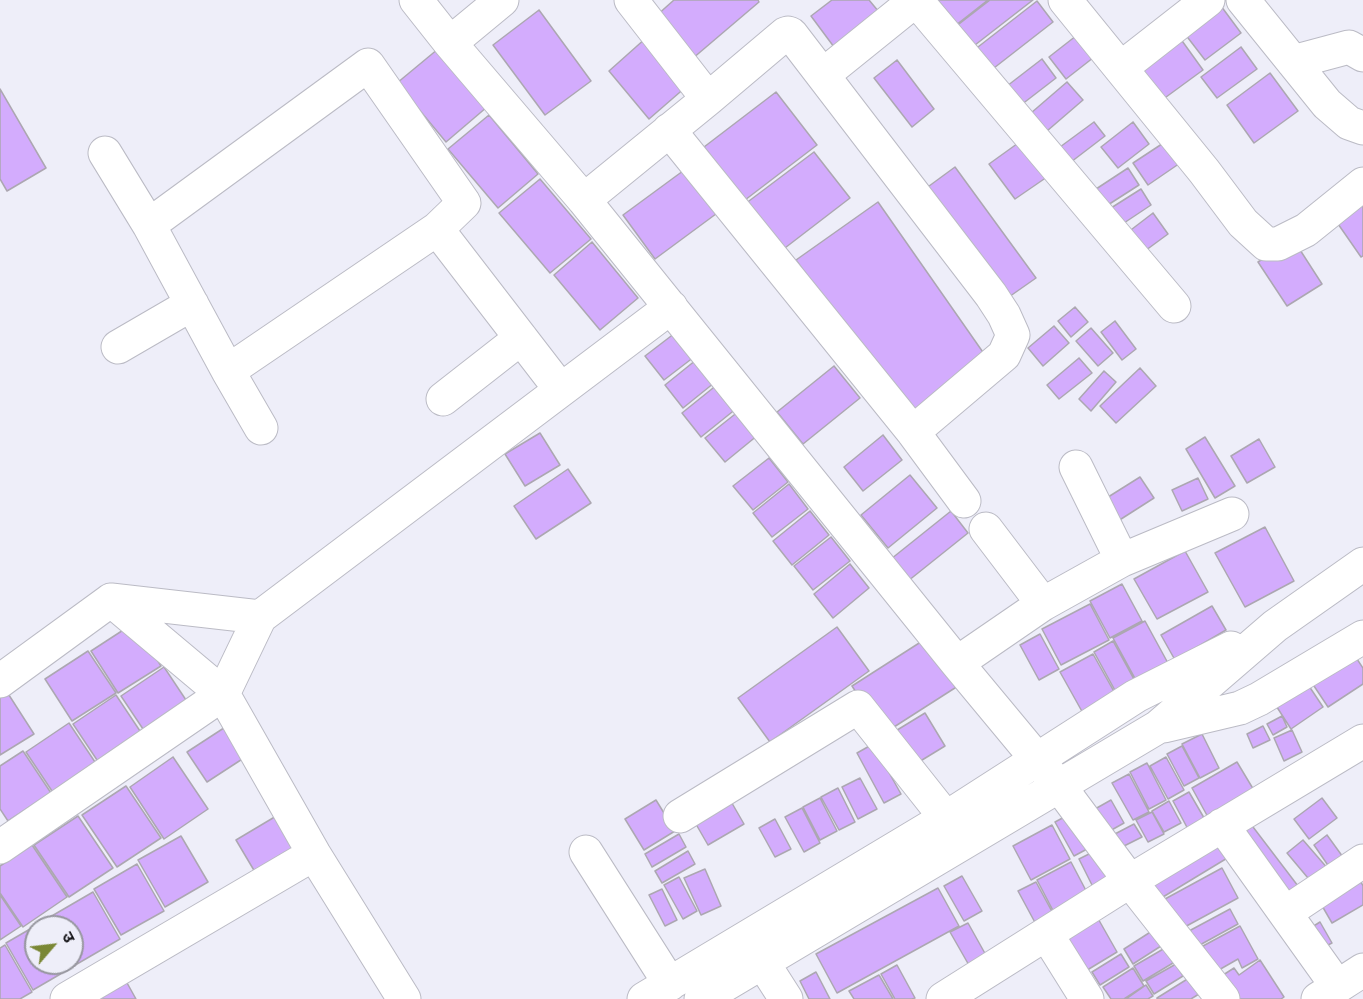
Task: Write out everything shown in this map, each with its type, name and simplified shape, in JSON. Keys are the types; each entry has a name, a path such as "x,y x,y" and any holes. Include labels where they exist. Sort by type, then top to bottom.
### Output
{"street":[{"path":"416,0 584,200 957,663 1060,787 1130,881 1223,999"},
{"path":"450,43 502,0"},
{"path":"631,0 708,99"},
{"path":"823,75 916,0 1174,306"},
{"path":"1065,0 1243,223 1266,244 1278,244 1306,230 1363,184"},
{"path":"1121,68 1208,0"},
{"path":"1243,0 1327,104 1349,123 1363,128"},
{"path":"584,200 785,34 791,34 991,295 1013,335 1004,355 913,432"},
{"path":"1293,62 1349,47 1363,56"},
{"path":"149,225 368,65 464,203 437,229 228,371"},
{"path":"669,130 913,432 964,501"},
{"path":"105,153 149,225 261,428"},
{"path":"437,229 561,390"},
{"path":"118,347 192,304"},
{"path":"0,847 223,694 260,617 671,307"},
{"path":"443,399 521,338"},
{"path":"1076,467 1122,560"},
{"path":"957,663 1043,604 1122,560 1232,514"},
{"path":"986,528 1043,604"},
{"path":"701,999 1158,727 1275,626 1363,564"},
{"path":"0,681 111,600 260,617"},
{"path":"111,600 223,694 314,854 404,999"},
{"path":"586,852 657,991 946,818 1136,696 1275,626"},
{"path":"1158,727 1240,708 1363,637"},
{"path":"680,816 858,707 946,818"},
{"path":"943,999 1130,881 1363,741"},
{"path":"1222,825 1339,985"},
{"path":"67,999 314,854"},
{"path":"1285,913 1363,861"},
{"path":"1047,935 1087,999"},
{"path":"763,963 786,999"}],"building":[{"path":"674,0 758,0 759,2 692,59 656,16"},
{"path":"832,0 869,0 879,12 834,47 811,16"},
{"path":"937,0 988,0 951,29"},
{"path":"990,0 1033,0 966,52 950,31"},
{"path":"1037,1 1053,22 985,75 969,54"},
{"path":"1221,6 1241,33 1205,60 1185,34"},
{"path":"539,10 591,81 545,115 493,45"},
{"path":"1081,32 1098,54 1066,79 1049,57"},
{"path":"646,38 687,86 649,119 609,71"},
{"path":"1180,38 1203,70 1162,100 1139,68"},
{"path":"1241,47 1257,69 1217,98 1201,77"},
{"path":"438,49 487,107 446,142 397,83"},
{"path":"1042,59 1056,78 1021,105 1007,86"},
{"path":"897,60 934,109 912,127 874,78"},
{"path":"1270,73 1298,111 1254,143 1227,105"},
{"path":"1067,82 1083,100 1047,131 1031,113"},
{"path":"0,89 46,168 7,191 0,179"},
{"path":"776,92 817,145 745,200 704,147"},
{"path":"489,115 538,174 498,208 448,149"},
{"path":"1094,122 1105,136 1071,162 1060,147"},
{"path":"1133,122 1149,144 1118,168 1101,147"},
{"path":"1171,138 1186,159 1148,185 1133,163"},
{"path":"1021,141 1047,177 1015,199 989,164"},
{"path":"814,152 850,198 781,251 745,204"},
{"path":"955,167 1036,278 1006,299 925,189"},
{"path":"687,168 720,211 655,259 623,215"},
{"path":"1128,168 1139,185 1100,210 1090,193"},
{"path":"540,179 591,239 550,273 499,213"},
{"path":"1141,189 1151,205 1121,225 1111,208"},
{"path":"878,202 987,358 906,415 796,260"},
{"path":"1363,202 1363,256 1361,257 1336,221"},
{"path":"1153,213 1168,234 1138,256 1123,236"},
{"path":"1293,239 1322,284 1287,306 1258,262"},
{"path":"592,242 638,298 600,330 554,275"},
{"path":"1075,307 1088,322 1071,337 1058,321"},
{"path":"1115,321 1136,349 1122,360 1101,332"},
{"path":"1054,326 1069,343 1043,366 1028,348"},
{"path":"1091,328 1113,353 1098,366 1076,341"},
{"path":"675,333 694,357 664,380 645,356"},
{"path":"1079,358 1092,373 1059,399 1047,385"},
{"path":"696,360 714,383 683,408 665,385"},
{"path":"834,366 860,398 803,444 777,412"},
{"path":"1140,368 1156,386 1116,423 1100,406"},
{"path":"1104,371 1116,382 1091,411 1079,399"},
{"path":"718,384 737,408 701,437 682,413"},
{"path":"739,411 758,435 725,462 705,438"},
{"path":"540,433 560,465 525,486 505,454"},
{"path":"883,435 902,460 863,491 844,467"},
{"path":"1205,437 1235,486 1215,498 1186,449"},
{"path":"1259,439 1275,467 1247,483 1231,456"},
{"path":"769,458 788,482 753,510 733,486"},
{"path":"568,469 591,503 536,539 514,506"},
{"path":"910,475 937,508 888,548 861,515"},
{"path":"1140,477 1154,498 1118,521 1105,499"},
{"path":"1198,478 1208,499 1182,511 1172,490"},
{"path":"789,484 808,509 772,537 753,513"},
{"path":"810,511 829,535 792,565 773,541"},
{"path":"951,511 968,533 908,581 891,559"},
{"path":"1265,527 1294,581 1245,607 1215,553"},
{"path":"831,537 850,561 813,590 794,566"},
{"path":"1185,551 1208,592 1157,619 1134,579"},
{"path":"850,564 869,588 833,618 814,594"},
{"path":"1122,584 1142,621 1110,638 1090,601"},
{"path":"1090,604 1109,640 1061,665 1042,629"},
{"path":"1212,606 1226,630 1175,660 1161,635"},
{"path":"1145,621 1169,665 1137,682 1113,638"},
{"path":"134,623 161,666 118,693 91,651"},
{"path":"837,627 869,671 770,742 738,698"},
{"path":"1040,634 1059,669 1039,680 1020,645"},
{"path":"927,638 958,686 883,734 852,686"},
{"path":"1113,641 1136,683 1117,694 1094,652"},
{"path":"1351,650 1363,668 1363,684 1328,707 1308,677"},
{"path":"88,651 116,693 72,721 45,679"},
{"path":"1093,654 1117,697 1084,715 1060,672"},
{"path":"164,667 192,709 149,738 121,696"},
{"path":"1305,680 1323,707 1291,729 1273,701"},
{"path":"7,692 34,734 0,755 0,696"},
{"path":"116,695 144,737 101,766 73,724"},
{"path":"925,713 945,746 909,768 889,735"},
{"path":"1282,716 1287,727 1273,735 1267,724"},
{"path":"69,723 97,765 54,794 26,752"},
{"path":"230,724 250,754 207,782 187,752"},
{"path":"1263,726 1270,740 1253,748 1247,734"},
{"path":"1292,730 1302,752 1284,761 1274,738"},
{"path":"1202,734 1219,768 1200,778 1182,744"},
{"path":"873,744 901,794 884,803 857,753"},
{"path":"1182,746 1199,778 1184,786 1167,754"},
{"path":"23,751 51,793 8,821 0,809 0,766"},
{"path":"173,757 208,809 164,839 130,787"},
{"path":"1166,757 1184,790 1168,799 1150,766"},
{"path":"1237,762 1255,792 1209,819 1192,788"},
{"path":"1147,763 1166,800 1149,809 1130,772"},
{"path":"1129,774 1149,812 1133,820 1112,783"},
{"path":"860,778 877,809 858,819 842,787"},
{"path":"126,786 161,838 117,867 82,815"},
{"path":"838,788 855,822 839,830 821,797"},
{"path":"1189,792 1207,823 1190,833 1173,801"},
{"path":"729,798 744,824 708,845 693,819"},
{"path":"820,798 837,831 820,840 803,807"},
{"path":"1322,798 1337,818 1309,839 1294,819"},
{"path":"656,800 675,831 644,850 625,819"},
{"path":"1111,800 1124,823 1108,832 1095,809"},
{"path":"1169,801 1181,823 1164,832 1152,811"},
{"path":"802,808 820,843 804,852 785,817"},
{"path":"283,812 302,844 255,872 236,840"},
{"path":"1152,812 1164,834 1148,842 1136,820"},
{"path":"1070,814 1089,848 1074,856 1055,822"},
{"path":"78,816 113,868 69,897 34,845"},
{"path":"775,819 791,849 775,857 759,828"},
{"path":"1250,823 1298,886 1286,894 1238,832"},
{"path":"1134,824 1142,837 1120,848 1113,835"},
{"path":"1052,825 1070,859 1031,880 1013,846"},
{"path":"679,834 686,847 652,867 645,854"},
{"path":"1327,835 1348,864 1334,874 1314,845"},
{"path":"181,836 208,882 165,907 138,860"},
{"path":"1217,837 1229,857 1158,900 1146,880"},
{"path":"1303,840 1329,870 1313,884 1287,853"},
{"path":"32,845 67,897 41,915 24,915 23,927 0,893 0,866"},
{"path":"1099,849 1116,883 1096,893 1079,859"},
{"path":"688,851 695,864 662,883 655,871"},
{"path":"1071,862 1092,902 1058,920 1037,880"},
{"path":"137,864 164,911 121,935 94,889"},
{"path":"1222,868 1238,898 1181,929 1165,899"},
{"path":"705,869 721,906 701,915 684,878"},
{"path":"962,876 982,911 964,921 944,886"},
{"path":"679,877 697,911 683,919 664,885"},
{"path":"1036,882 1056,919 1038,928 1018,891"},
{"path":"1361,882 1363,905 1332,923 1321,904"},
{"path":"938,888 959,926 837,993 816,954"},
{"path":"662,889 677,920 665,926 649,895"},
{"path":"93,892 120,939 84,960 84,915 53,915"},
{"path":"0,895 21,926 0,940"},
{"path":"1230,909 1238,924 1198,946 1189,931"},
{"path":"1096,915 1117,952 1079,975 1057,938"},
{"path":"1320,922 1332,943 1320,949 1309,929"},
{"path":"968,923 987,957 970,967 950,932"},
{"path":"1240,926 1258,959 1242,968 1238,959 1217,971 1203,946"},
{"path":"1152,931 1161,946 1133,964 1124,949"},
{"path":"24,933 24,974 6,943"},
{"path":"5,945 32,992 20,999 0,999 0,948"},
{"path":"1165,948 1173,963 1143,981 1134,966"},
{"path":"1121,954 1129,967 1100,985 1092,972"},
{"path":"1260,960 1284,997 1281,999 1234,999 1220,977 1234,968 1239,975"},
{"path":"1176,964 1183,976 1154,994 1146,981"},
{"path":"897,965 915,998 895,999 881,974"},
{"path":"1133,968 1144,986 1124,999 1111,999 1103,987"},
{"path":"121,972 136,999 94,999"},
{"path":"816,972 830,999 809,999 800,981"},
{"path":"24,975 59,975 33,990"},
{"path":"879,975 893,999 854,999 849,991"},
{"path":"1189,978 1199,994 1191,999 1157,999 1157,998"},
{"path":"1146,985 1153,996 1148,999 1126,999"}]}
